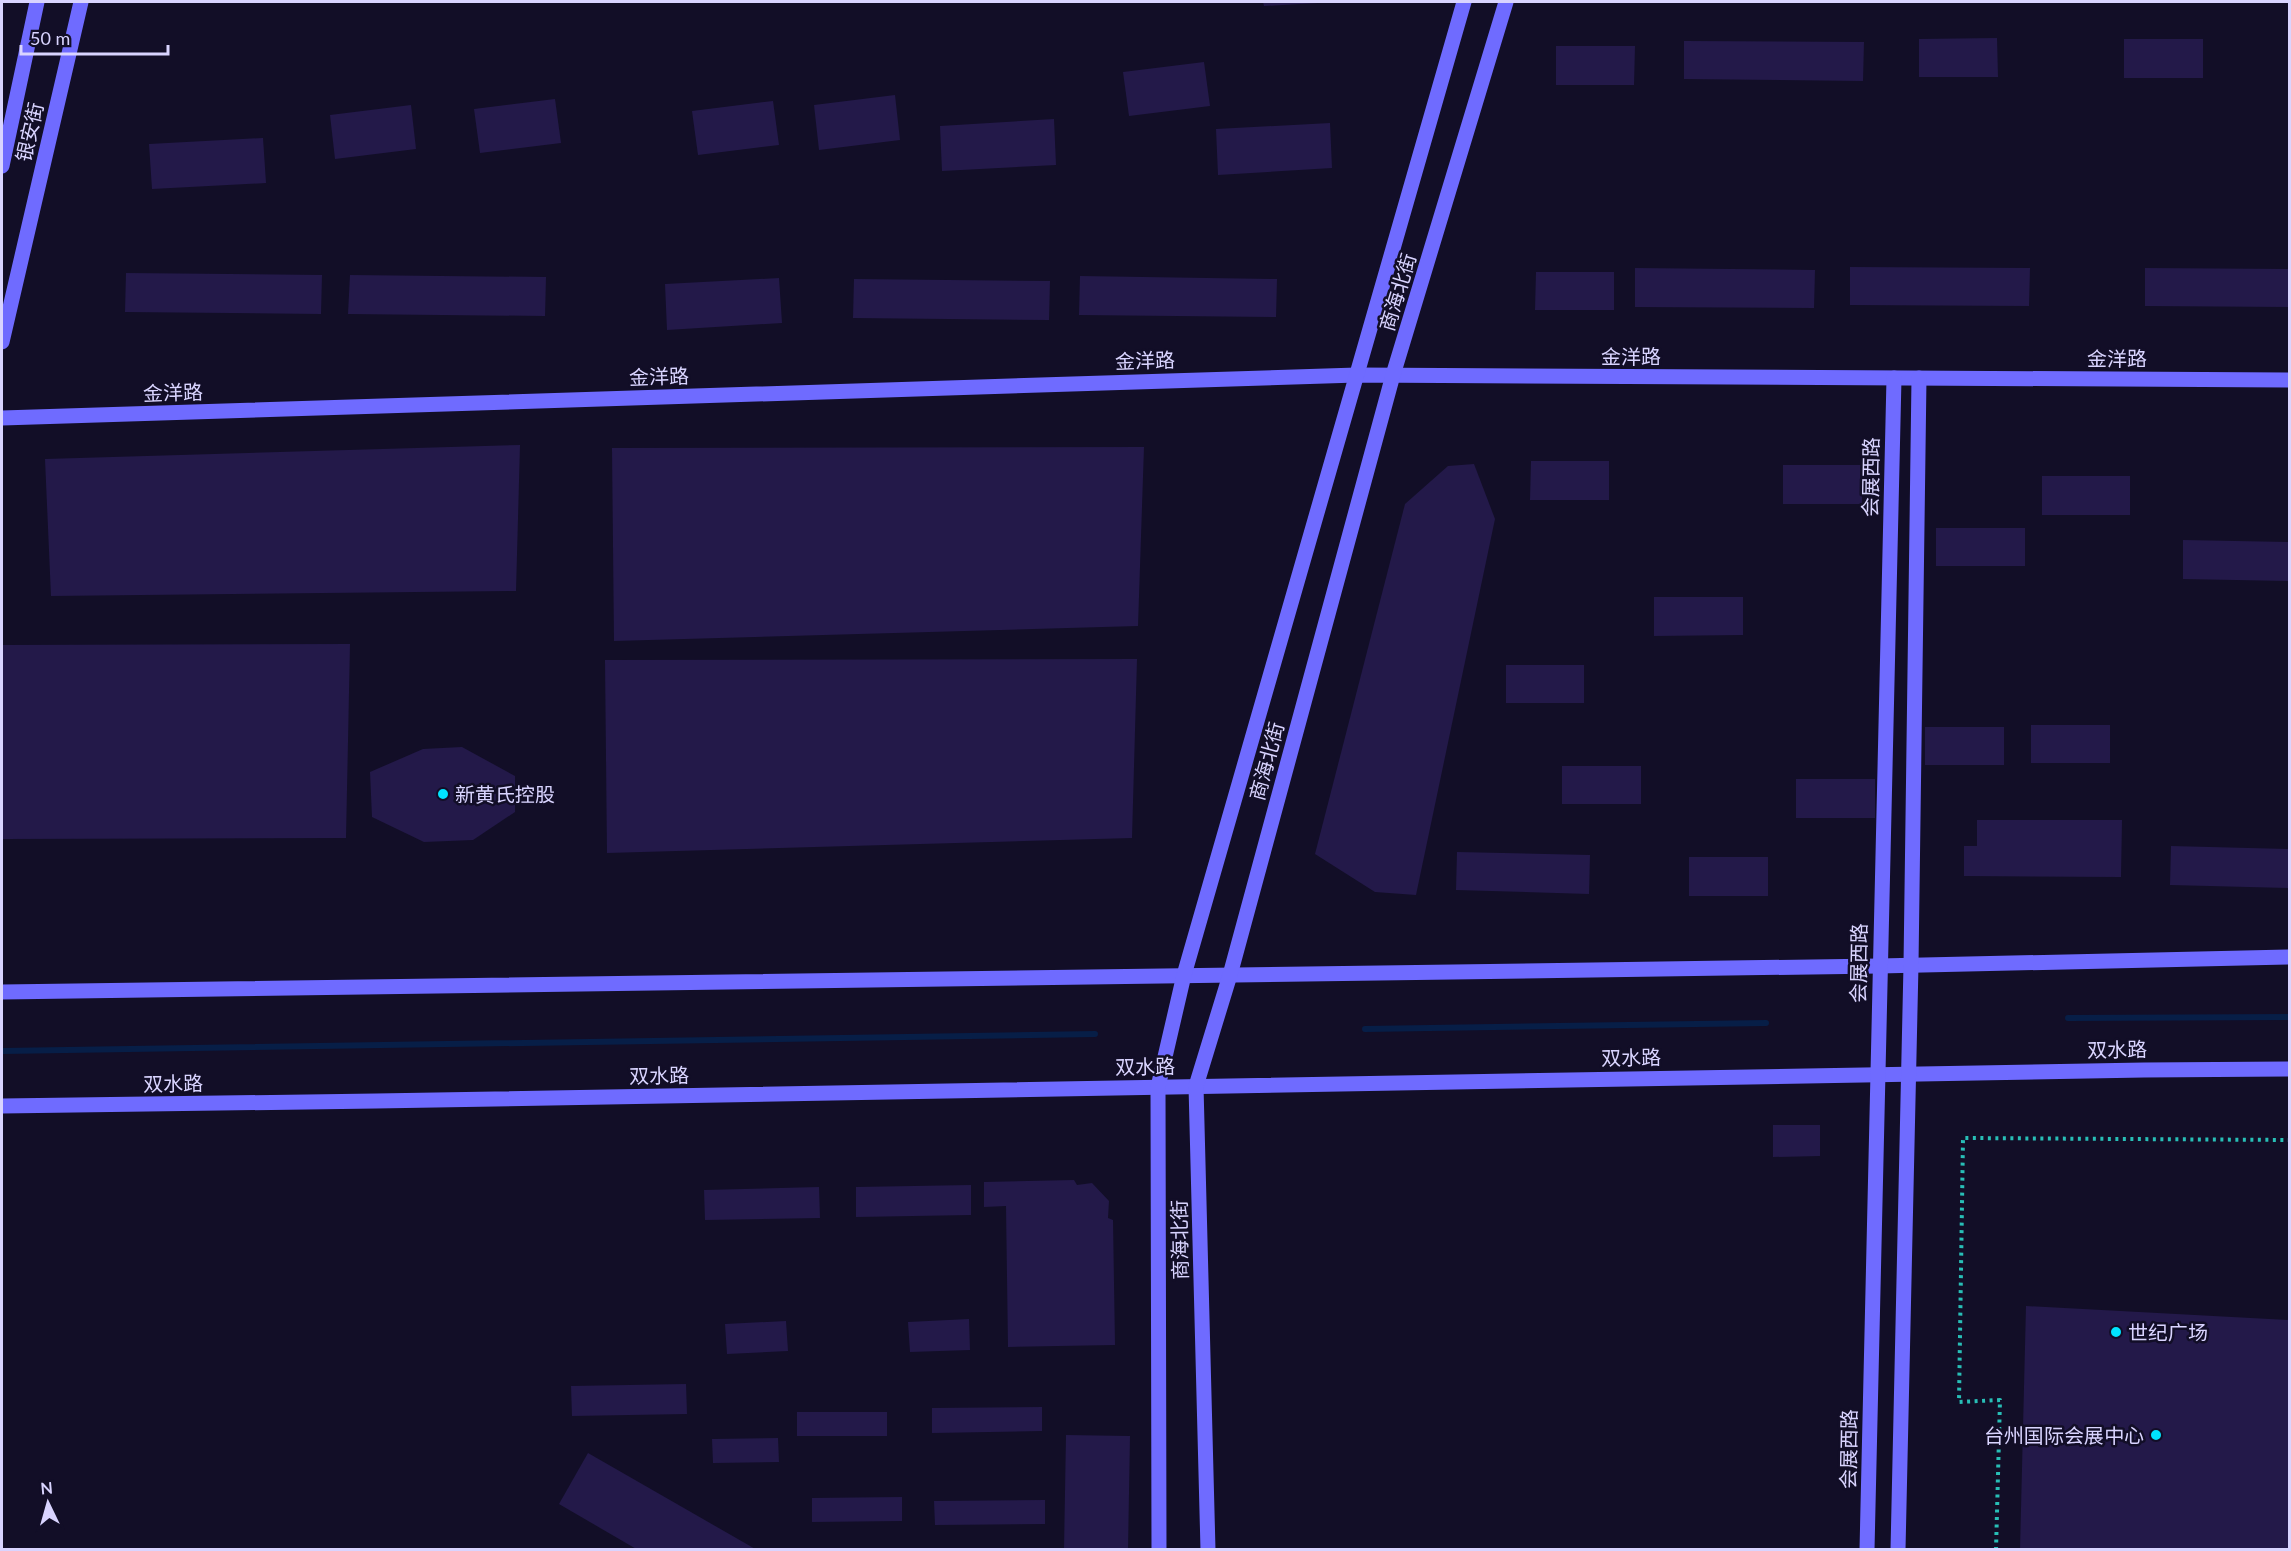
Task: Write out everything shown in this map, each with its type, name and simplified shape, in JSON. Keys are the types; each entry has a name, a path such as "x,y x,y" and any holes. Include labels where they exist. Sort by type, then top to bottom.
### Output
{"main road":[{"name":"银安街","path":"2,166 37,2"},
{"name":"银安街","path":"2,342 81,2"},
{"name":"商海北街","path":"1159,1550 1158,1087 1184,975 1464,2"},
{"name":"商海北街","path":"1208,1550 1196,1086 1230,975 1393,375 1506,2"},
{"name":"金洋路","path":"2,418 1357,375 2289,380"},
{"name":"会展西路","path":"1867,1550 1894,378"},
{"path":"1898,1550 1911,965 1919,378"},
{"path":"2,992 1879,966 2289,957"},
{"name":"双水路","path":"2,1106 2289,1069"}],"path":[{"path":"1996,1550 2000,1400 1959,1402 1963,1138 2289,1140"}],"building":[{"path":"1263,2 1318,2 1318,3 1264,6"},
{"path":"1997,38 1998,77 1919,77 1919,39"},
{"path":"2124,39 2203,39 2203,78 2124,78"},
{"path":"1684,41 1864,42 1863,81 1684,79"},
{"path":"1556,46 1635,46 1634,85 1556,85"},
{"path":"1204,62 1210,106 1129,116 1123,72"},
{"path":"895,95 900,140 819,150 814,105"},
{"path":"555,99 561,143 480,153 474,109"},
{"path":"773,101 779,145 698,155 692,111"},
{"path":"411,105 416,149 335,159 330,115"},
{"path":"1054,119 1056,165 942,171 940,126"},
{"path":"1330,123 1332,168 1218,175 1216,129"},
{"path":"263,138 266,183 152,189 149,144"},
{"path":"1850,267 2030,268 2029,306 1850,305"},
{"path":"1635,268 1815,270 1814,308 1635,307"},
{"path":"2145,268 2290,269 2290,307 2145,306"},
{"path":"1536,272 1614,272 1614,310 1535,310"},
{"path":"126,273 322,275 321,314 125,312"},
{"path":"350,275 546,277 545,316 348,314"},
{"path":"1080,276 1277,279 1276,317 1079,315"},
{"path":"779,278 782,323 667,330 665,284"},
{"path":"854,279 1050,281 1049,320 853,318"},
{"path":"520,445 516,591 51,596 45,459"},
{"path":"1144,447 1138,626 614,641 612,448"},
{"path":"1531,461 1609,461 1609,500 1530,500"},
{"path":"1474,464 1495,519 1416,895 1375,892 1315,854 1405,504 1448,466"},
{"path":"1783,465 1862,465 1862,504 1783,504"},
{"path":"2042,476 2130,476 2130,515 2042,515"},
{"path":"1936,528 2025,528 2025,566 1936,566"},
{"path":"2183,540 2290,542 2290,581 2183,579"},
{"path":"1654,597 1743,597 1743,635 1654,636"},
{"path":"350,644 346,838 2,839 2,645"},
{"path":"1137,659 1132,838 607,853 605,660"},
{"path":"1506,665 1584,665 1584,703 1506,703"},
{"path":"2031,725 2110,725 2110,763 2031,763"},
{"path":"1925,727 2004,727 2004,765 1925,765"},
{"name":"新黄氏控股","path":"462,747 515,776 515,812 473,840 424,842 372,817 370,772 423,749"},
{"path":"1562,766 1641,766 1641,804 1562,804"},
{"path":"1796,779 1875,779 1875,818 1796,818"},
{"path":"1977,820 2122,820 2121,877 1964,876 1964,846 1977,846"},
{"path":"2171,846 2290,849 2290,888 2170,885"},
{"path":"1457,852 1590,855 1589,894 1456,890"},
{"path":"1689,857 1768,857 1768,896 1689,896"},
{"path":"1773,1125 1820,1125 1820,1156 1773,1157"},
{"path":"1074,1180 1077,1185 1092,1183 1109,1201 1108,1218 1113,1220 1115,1345 1008,1347 1006,1206 984,1207 984,1182"},
{"path":"971,1185 971,1215 856,1217 856,1187"},
{"path":"819,1187 820,1218 705,1220 704,1190"},
{"name":"台州国际会展中心","path":"2026,1306 2290,1320 2290,1550 2020,1550"},
{"path":"969,1319 970,1350 910,1352 908,1322"},
{"path":"786,1321 788,1351 727,1354 725,1324"},
{"path":"686,1384 687,1414 572,1416 571,1386"},
{"path":"1042,1407 1042,1431 932,1433 932,1408"},
{"path":"797,1412 887,1412 887,1436 797,1436"},
{"path":"1066,1435 1130,1436 1128,1550 1064,1550"},
{"path":"778,1438 779,1462 713,1463 712,1439"},
{"path":"588,1453 757,1550 638,1550 559,1504"},
{"path":"902,1497 902,1521 812,1522 812,1498"},
{"path":"1045,1500 1045,1524 935,1525 934,1501"}],"waterway":[{"path":"2068,1018 2290,1017"},
{"path":"1365,1029 1766,1023"},
{"path":"3,1051 1095,1034"}],"place":[{"name":"新黄氏控股","path":"443,794"},
{"name":"世纪广场","path":"2116,1332"},
{"name":"台州国际会展中心","path":"2156,1435"}]}
